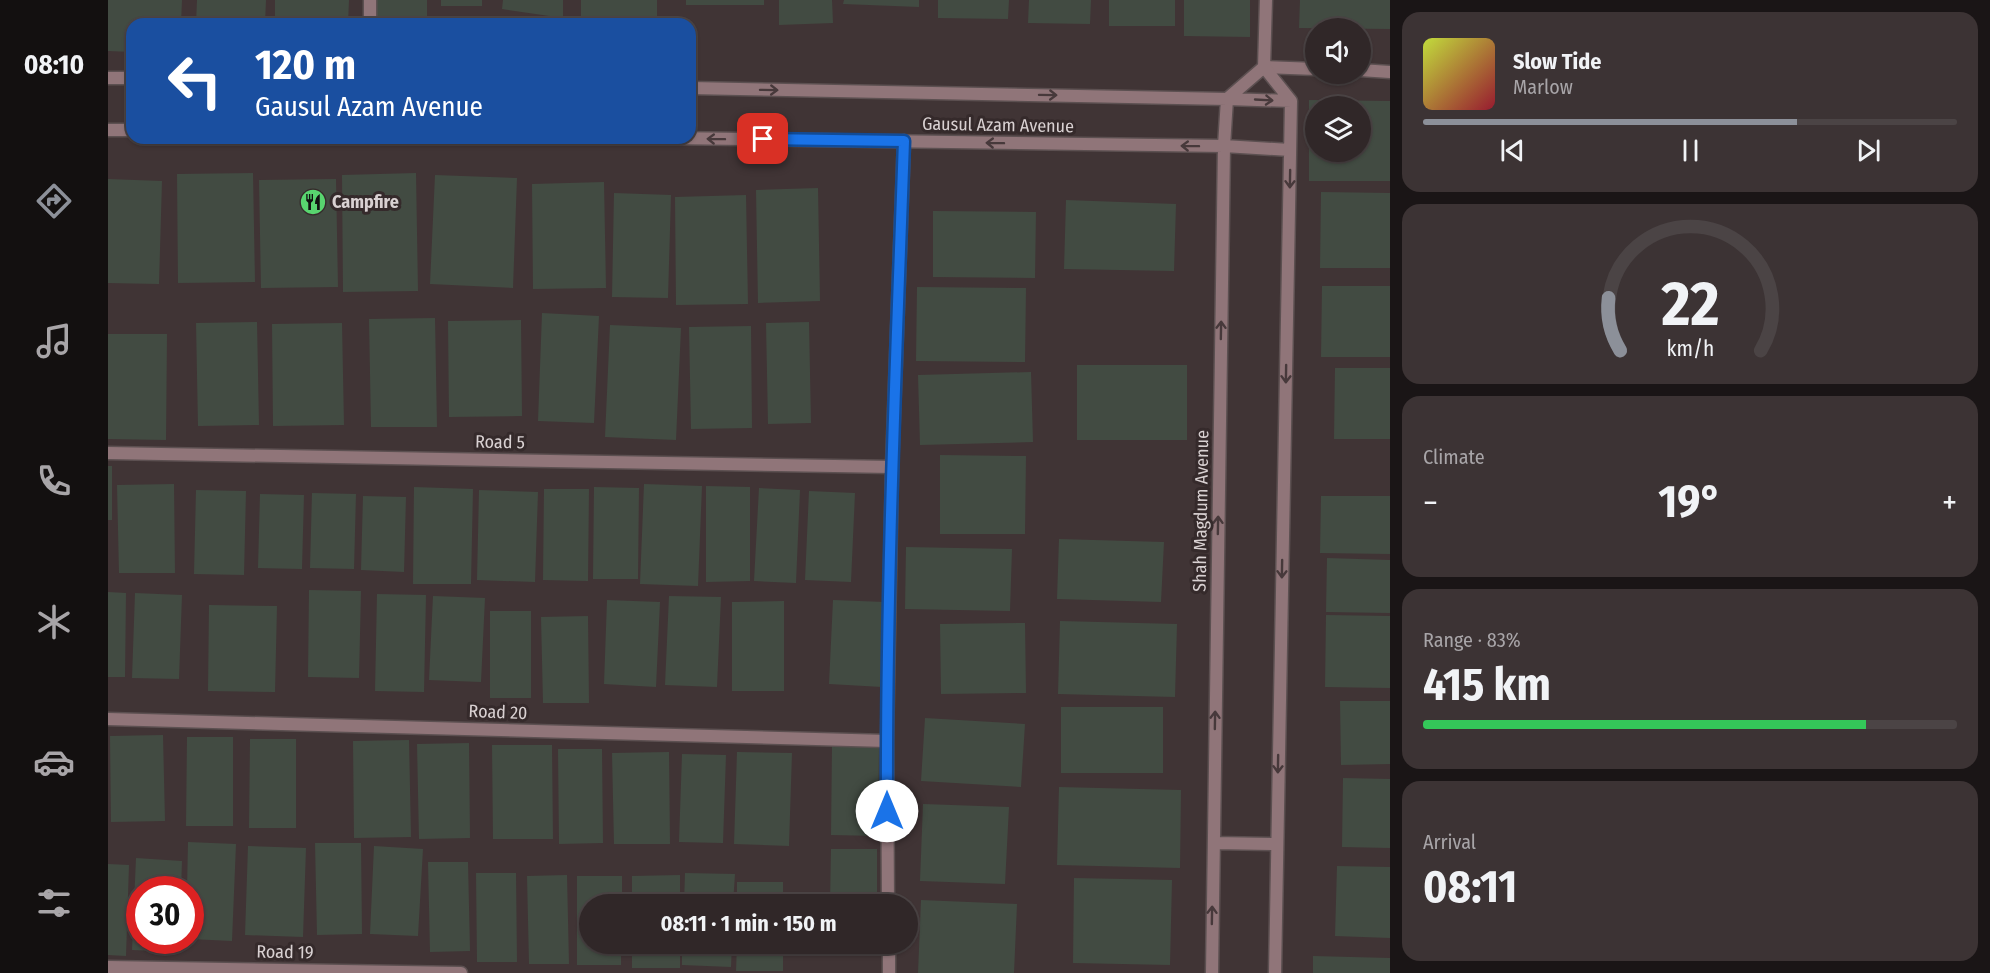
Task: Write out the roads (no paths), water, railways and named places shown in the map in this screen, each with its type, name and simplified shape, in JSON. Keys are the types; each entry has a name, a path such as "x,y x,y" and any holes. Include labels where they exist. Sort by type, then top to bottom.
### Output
{"street":[{"path":"369,0 370,18"},
{"path":"1266,0 1264,67 1291,101 1275,973"},
{"path":"1227,99 1264,67 1305,69"},
{"path":"1371,71 1390,72"},
{"path":"108,78 126,78"},
{"name":"Gausul Azam Avenue","path":"696,88 1291,101"},
{"name":"Shah Magdum Avenue","path":"1212,973 1224,146 1227,99"},
{"path":"108,130 126,130"},
{"name":"Gausul Azam Avenue","path":"696,138 1224,146 1290,150"},
{"path":"888,894 887,741 892,467 904,141"},
{"name":"Road 5","path":"108,453 892,467"},
{"name":"Road 20","path":"108,719 887,741"},
{"path":"1214,843 1277,844"},
{"path":"889,954 889,973"},
{"name":"Road 19","path":"108,967 461,973"}],"place":[{"name":"Campfire","path":"313,202"}]}
